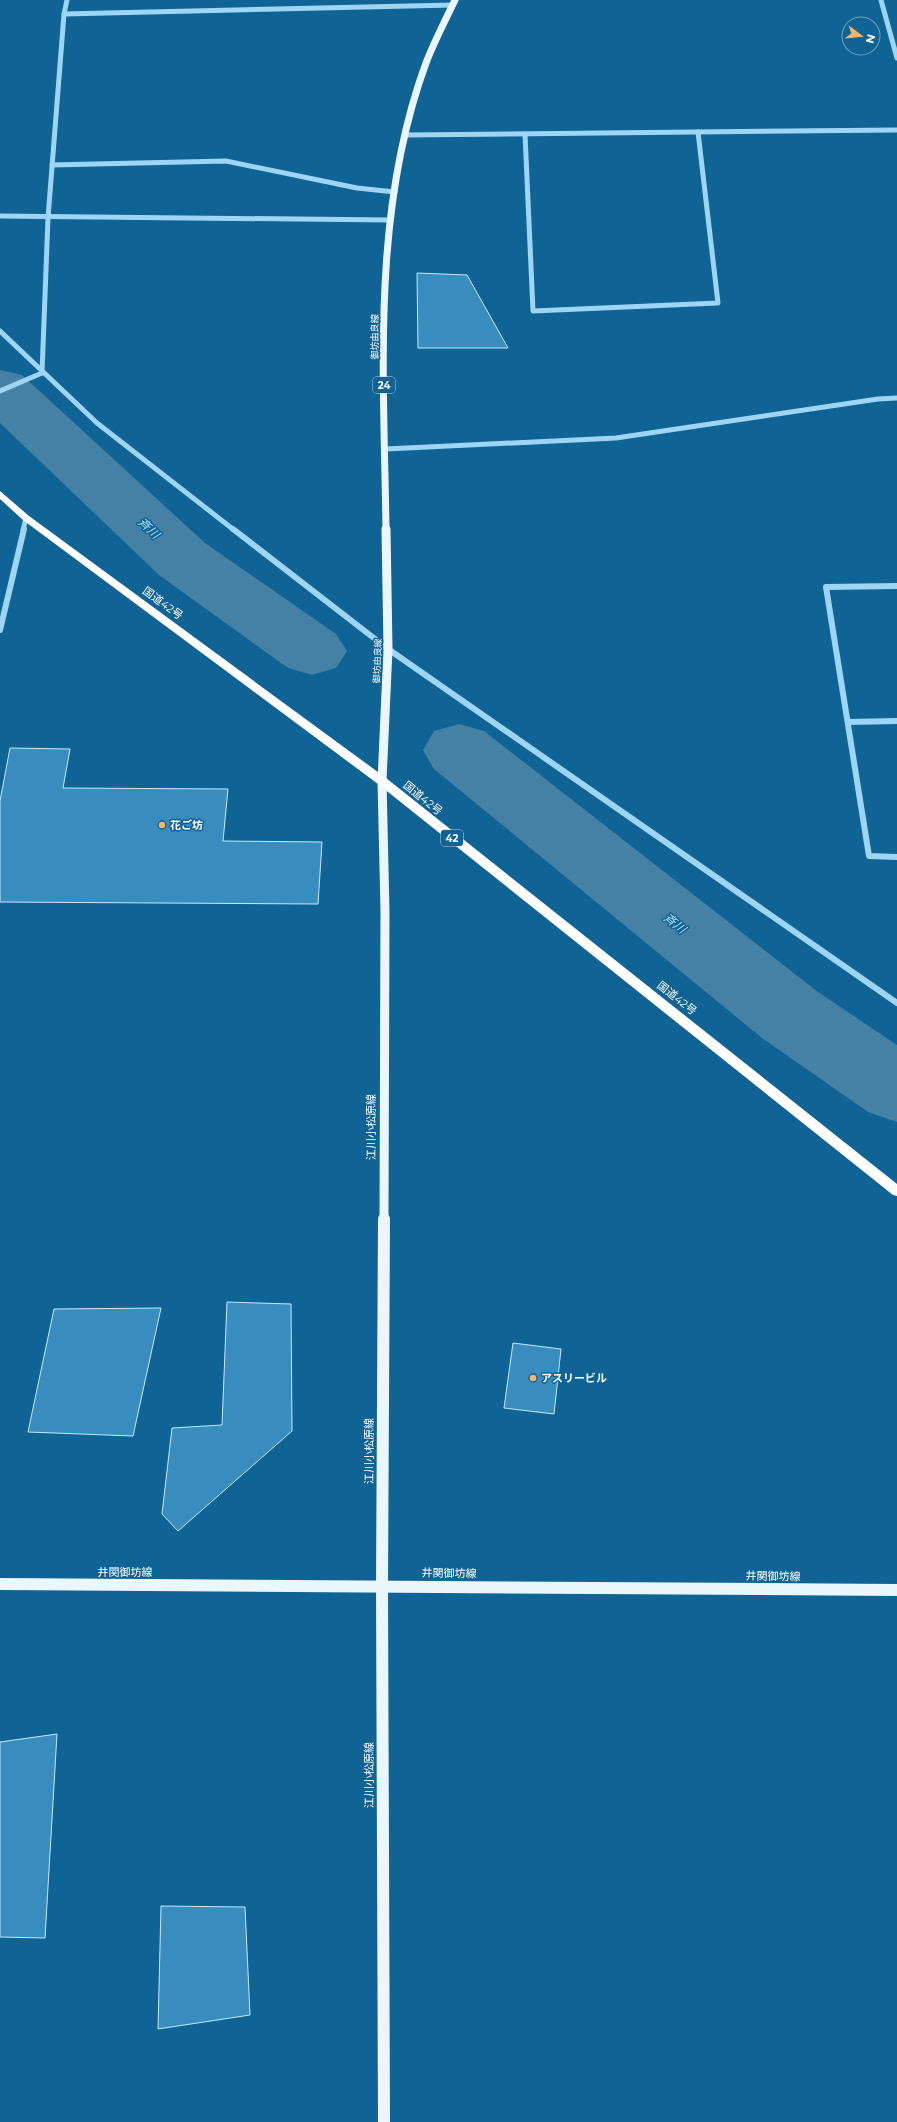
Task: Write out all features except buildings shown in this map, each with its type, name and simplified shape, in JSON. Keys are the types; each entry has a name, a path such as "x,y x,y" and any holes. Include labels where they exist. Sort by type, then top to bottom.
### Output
{"highway":[{"name":"国道42号","path":"0,494 26,518 382,781 897,1191"}],"main road":[{"name":"御坊由良線","path":"382,781 388,649 383,330 389,220 405,135 426,64 454,2"},
{"name":"江川小松原線","path":"382,781 385,911 382,1586 384,2122"},
{"name":"井関御坊線","path":"0,1584 897,1590"}],"street":[{"path":"42,373 48,218 64,14 67,0"},
{"path":"881,0 897,58"},
{"path":"64,14 454,2"},
{"path":"405,135 897,130"},
{"path":"525,134 533,311 718,303 698,132"},
{"path":"52,165 226,161 357,188 395,192"},
{"path":"0,216 48,218 389,220"},
{"path":"0,331 42,373 97,423 388,649 897,1003"},
{"path":"0,391 42,373"},
{"path":"386,449 616,438 878,399 897,398"},
{"path":"0,630 26,518"},
{"path":"897,586 826,587 869,856 897,857"},
{"path":"848,722 897,721"}],"waterway":[{"name":"斉川","path":"0,389 182,559 312,651"},
{"name":"斉川","path":"459,750 790,1015 897,1088"}],"place":[{"name":"花ご坊","path":"162,825"},
{"name":"アスリービル","path":"533,1378"}]}
